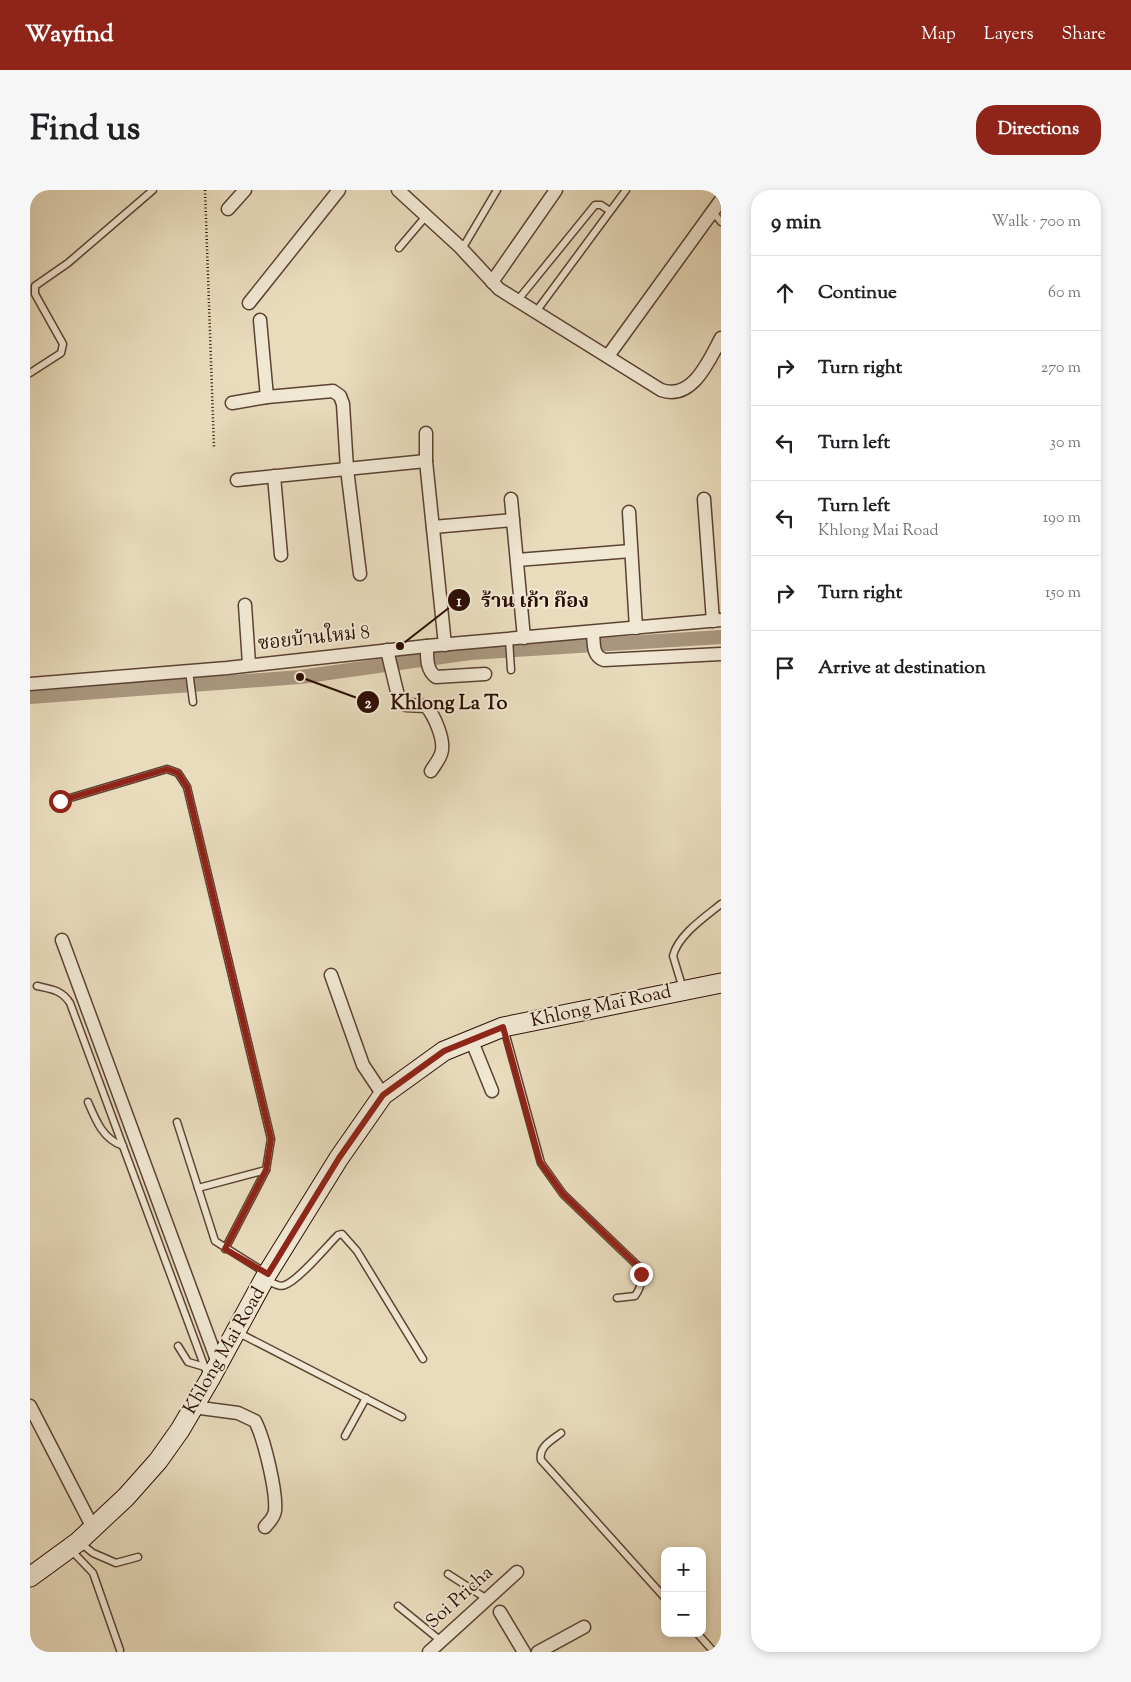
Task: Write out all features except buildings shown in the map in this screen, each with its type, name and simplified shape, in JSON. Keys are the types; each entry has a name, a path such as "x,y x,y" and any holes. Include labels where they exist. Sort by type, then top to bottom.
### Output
{"street":[{"path":"228,208 245,190"},
{"path":"249,303 339,190"},
{"path":"398,190 427,214 492,282 517,302 661,390 676,393 687,388 697,378 721,338"},
{"path":"492,282 556,190"},
{"path":"608,356 717,217 721,200"},
{"path":"260,320 267,397"},
{"path":"232,403 267,397 333,391 340,396 344,404 347,469 360,574"},
{"path":"426,433 426,462 445,645"},
{"path":"237,480 426,462"},
{"path":"274,476 280,555"},
{"path":"511,499 524,638"},
{"path":"704,499 717,621"},
{"path":"629,512 636,628"},
{"path":"433,527 513,520"},
{"path":"517,560 632,551"},
{"path":"244,605 249,664"},
{"name":"ซอยบ้านใหม่ 8","path":"30,684 190,675 249,664 389,660 427,655 445,645 509,643 524,638 594,642 636,628 717,621"},
{"path":"594,642 599,658 604,660 721,654"},
{"path":"427,655 430,673 436,677 485,674"},
{"path":"389,660 399,700 406,705 426,706 434,719 443,747 441,755 431,771"},
{"path":"62,940 211,1370"},
{"path":"331,975 363,1065 383,1095"},
{"name":"Khlong Mai Road","path":"30,1577 93,1528 126,1497 158,1461 193,1407 211,1370 339,1158 383,1095 444,1051 503,1027 721,983"},
{"path":"471,1039 492,1091"},
{"path":"30,1406 93,1528"},
{"path":"193,1407 238,1412 255,1421 266,1454 275,1503 275,1513 265,1527"},
{"name":"Soi Pricha","path":"429,1652 517,1572"},
{"path":"500,1612 524,1652"},
{"path":"538,1652 584,1627"}],"lane":[{"path":"30,373 61,353 63,349 63,344 35,294 35,286 68,263 153,190"},
{"path":"462,249 497,190"},
{"path":"535,313 626,190"},
{"path":"517,302 595,205 601,205 610,211"},
{"path":"399,248 427,214"},
{"path":"509,643 512,670"},
{"path":"190,675 193,702"},
{"path":"60,801 167,769 178,773 187,787 271,1139 266,1170 225,1249"},
{"path":"684,990 673,956 674,951 687,935 721,904"},
{"path":"37,986 65,994 70,1003 123,1146 211,1370"},
{"path":"503,1027 540,1162 563,1194 638,1266 642,1282 640,1290 635,1296 618,1298"},
{"path":"88,1102 104,1134 115,1143 123,1146"},
{"path":"177,1122 215,1241 280,1286 285,1286 296,1278 338,1235 342,1234 357,1251 423,1359"},
{"path":"198,1188 266,1170"},
{"path":"236,1331 402,1417"},
{"path":"178,1346 188,1362 211,1370"},
{"path":"345,1436 366,1398"},
{"path":"561,1433 543,1448 540,1460 661,1594"},
{"path":"73,1545 116,1563 138,1557"},
{"path":"73,1545 93,1573 120,1650"},
{"path":"448,1574 487,1599"},
{"path":"398,1606 441,1641"},
{"path":"701,1637 714,1652"}],"path":[{"path":"205,190 214,447"}],"waterway":[{"path":"30,697 300,677 470,653 721,637"}],"place":[{"name":"ร้าน เก้า ก๊อง","path":"400,646"},
{"name":"Khlong La To","path":"300,677"}],"route":[{"path":"60,801 167,769 178,773 187,787 271,1139 266,1170 225,1249 268,1274 339,1158 383,1095 412,1072 444,1051 503,1027 540,1162 550,1179 563,1194 638,1266 641,1274"}]}
